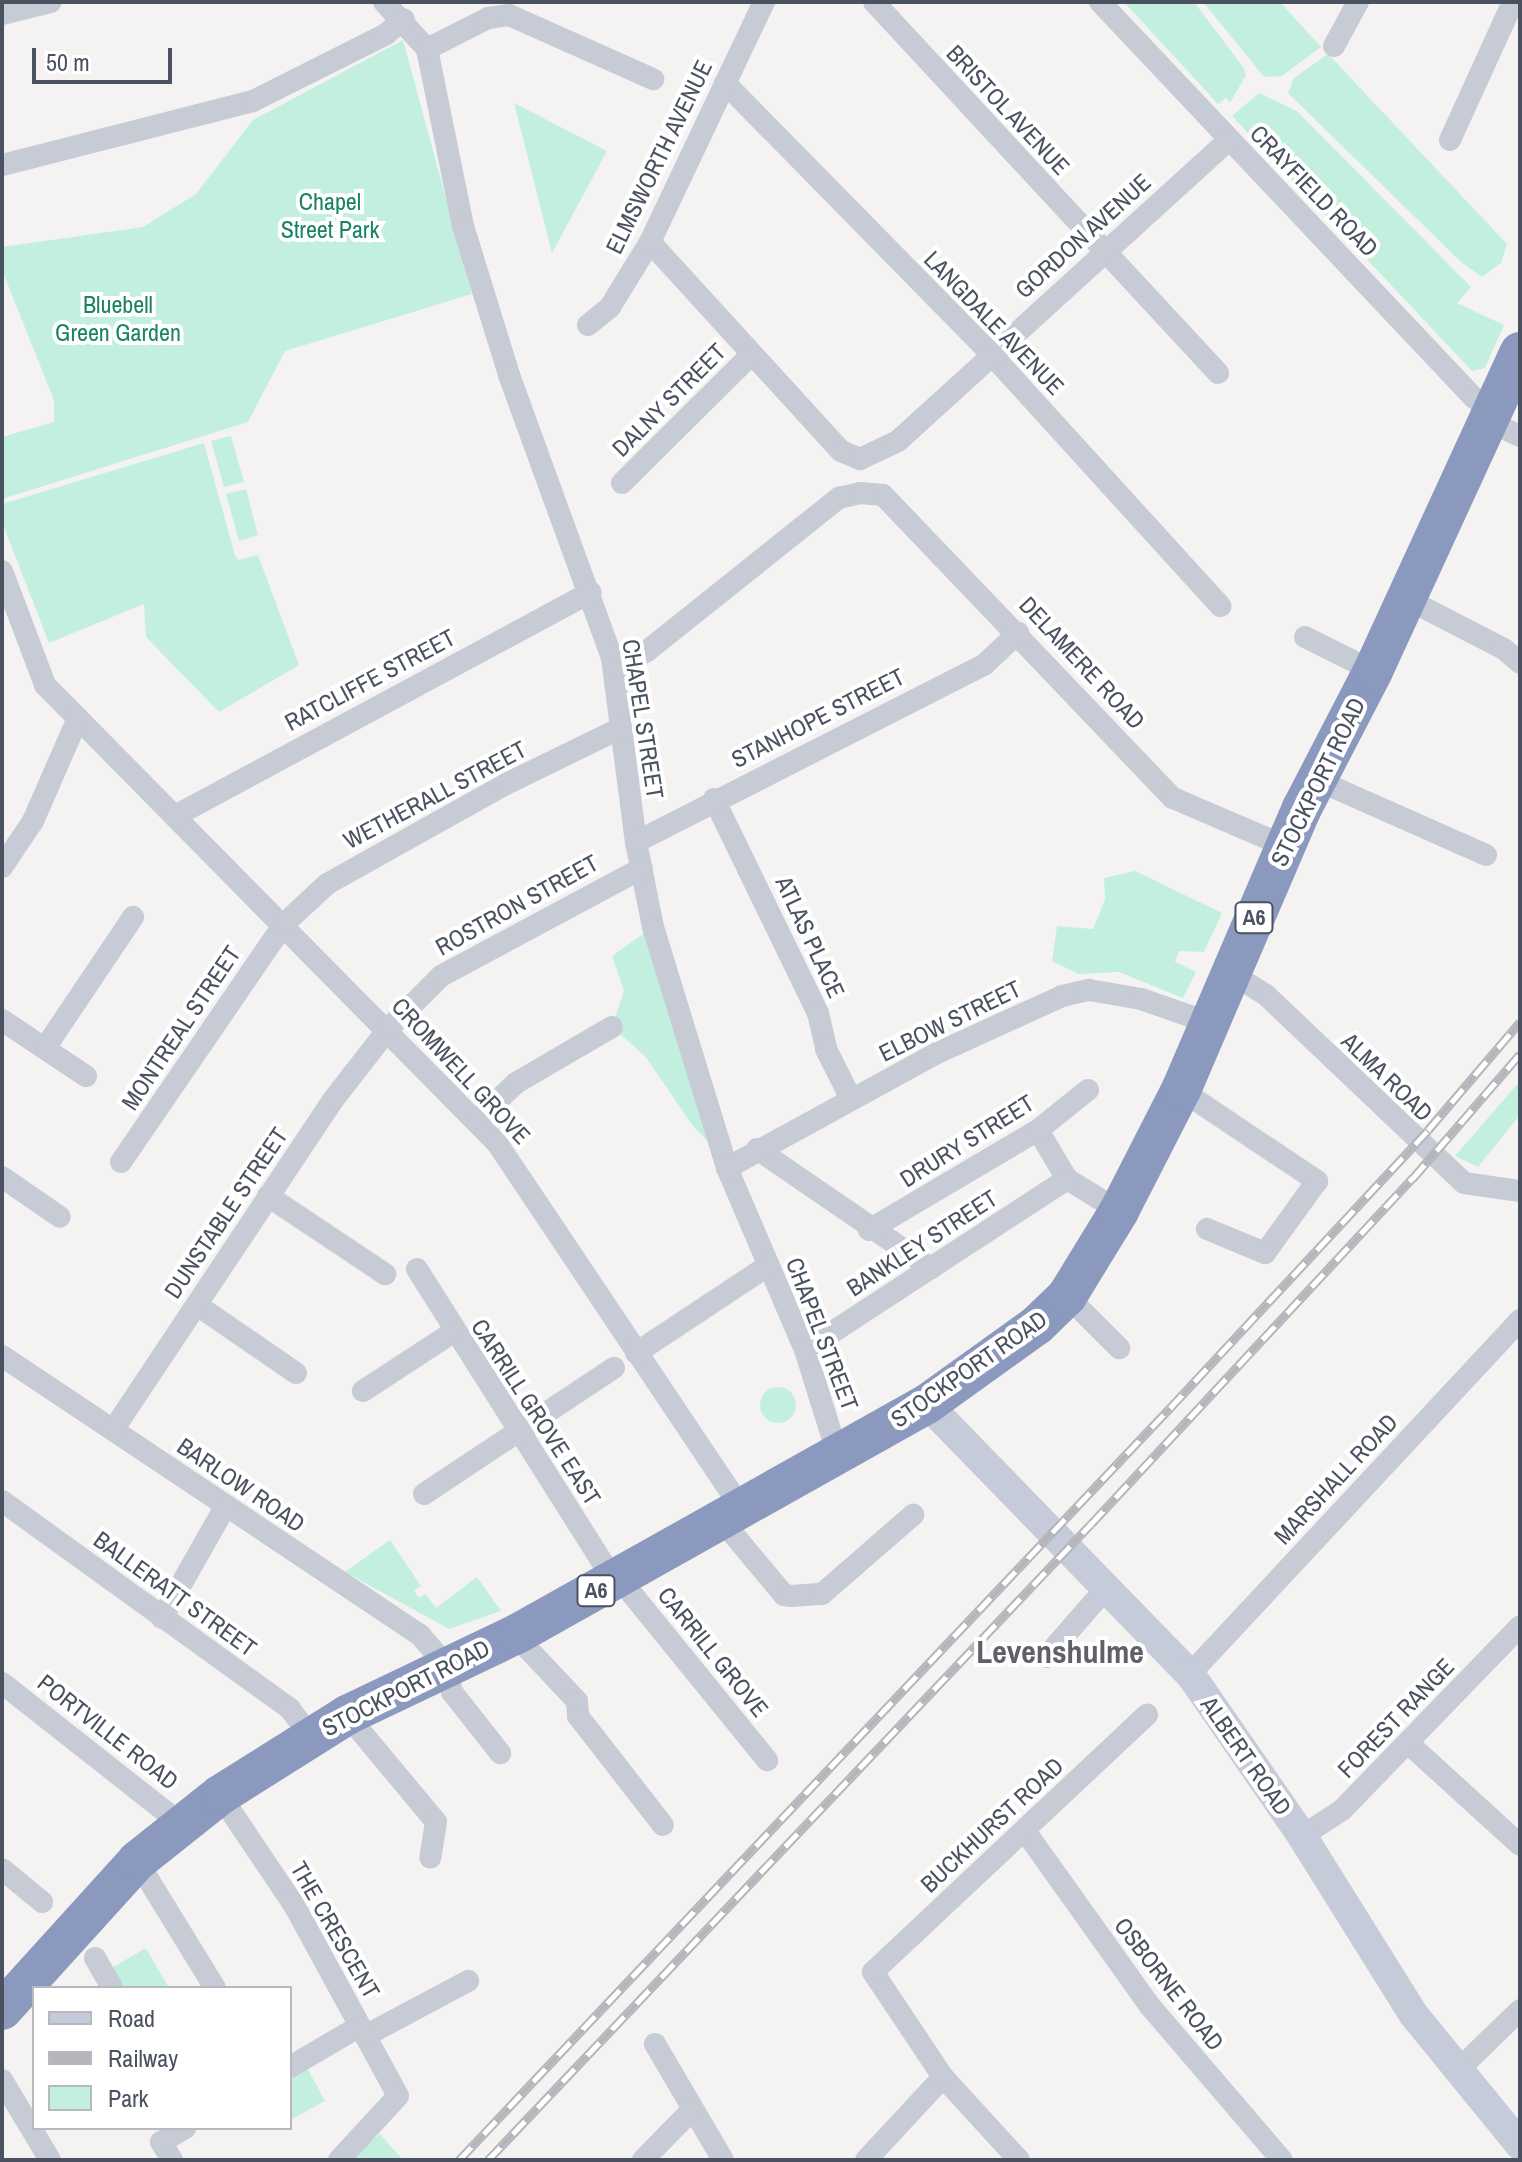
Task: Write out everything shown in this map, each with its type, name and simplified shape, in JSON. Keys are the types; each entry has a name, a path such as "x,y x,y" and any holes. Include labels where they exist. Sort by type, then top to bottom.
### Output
{"highway":[{"name":"STOCKPORT ROAD","path":"2,2010 137,1861 180,1823 220,1795 347,1715 445,1664 521,1632 733,1516 927,1404 1037,1325 1067,1296 1119,1211 1181,1090 1285,846 1407,599 1501,423 1515,363"}],"main road":[{"name":"ALBERT ROAD","path":"927,1404 1108,1586 1190,1674 1302,1836 1414,2015 1456,2072 1520,2145"}],"street":[{"path":"2,14 51,2"},
{"name":"CHAPEL STREET","path":"384,2 404,19 427,49 463,226 556,515 591,592 614,668 636,842 653,927 727,1168 805,1350 838,1455"},
{"name":"ELMSWORTH AVENUE","path":"588,325 610,307 650,242 764,2"},
{"name":"BRISTOL AVENUE","path":"874,2 1218,373"},
{"name":"CRAYFIELD ROAD","path":"1100,2 1501,423"},
{"path":"1334,46 1358,2"},
{"path":"1450,140 1514,2 1520,5"},
{"path":"427,49 488,18 509,15 653,79"},
{"path":"2,165 267,96 386,34 404,19"},
{"name":"LANGDALE AVENUE","path":"725,83 991,354 1220,606"},
{"name":"GORDON AVENUE","path":"752,354 841,451 860,459 898,441 1229,140"},
{"path":"650,242 752,354"},
{"name":"DALNY STREET","path":"622,483 752,354"},
{"name":"DELAMERE ROAD","path":"614,668 647,651 820,511 860,493 883,495 898,506 1173,798 1285,846"},
{"path":"2,571 45,685 78,718 33,821 2,867"},
{"name":"RATCLIFFE STREET","path":"175,816 591,592"},
{"path":"1407,599 1504,649 1520,663"},
{"name":"STANHOPE STREET","path":"636,842 714,799 984,665 1018,633"},
{"path":"1305,637 1373,671"},
{"name":"CROMWELL GROVE","path":"78,718 477,1120 510,1161 636,1353 784,1595 822,1594 913,1515"},
{"name":"WETHERALL STREET","path":"284,924 327,884 506,784 621,728"},
{"path":"1317,780 1486,855"},
{"name":"ATLAS PLACE","path":"714,799 818,1013 826,1049 851,1099"},
{"name":"ROSTRON STREET","path":"388,1029 441,976 642,868"},
{"path":"45,1048 133,917"},
{"name":"MONTREAL STREET","path":"121,1162 284,924"},
{"name":"ALMA ROAD","path":"1231,973 1266,995 1464,1183 1520,1191"},
{"name":"ELBOW STREET","path":"727,1168 851,1099 1062,996 1089,990 1141,999 1210,1023"},
{"path":"2,1020 86,1076"},
{"path":"477,1120 516,1083 612,1027"},
{"name":"DUNSTABLE STREET","path":"113,1430 268,1196 388,1029"},
{"name":"DRURY STREET","path":"869,1230 1038,1130 1088,1090"},
{"path":"1181,1090 1317,1181 1265,1253 1207,1229"},
{"path":"1038,1130 1067,1179 1119,1211"},
{"path":"757,1149 869,1230 931,1268"},
{"path":"2,1177 60,1217"},
{"name":"BANKLEY STREET","path":"805,1350 1067,1179"},
{"path":"268,1196 385,1274"},
{"path":"636,1353 769,1265"},
{"name":"CARRILL GROVE EAST","path":"417,1269 518,1433 617,1579"},
{"path":"1067,1296 1119,1348"},
{"path":"197,1305 296,1373"},
{"name":"MARSHALL ROAD","path":"1190,1674 1520,1320"},
{"path":"363,1391 453,1332"},
{"name":"BARLOW ROAD","path":"3,1359 420,1635 445,1664"},
{"path":"424,1494 614,1368"},
{"name":"BALLERATT STREET","path":"2,1501 290,1709 310,1736"},
{"path":"162,1618 225,1507"},
{"name":"CARRILL GROVE","path":"617,1579 767,1760"},
{"path":"1046,1657 1108,1586"},
{"name":"FOREST RANGE","path":"1302,1836 1342,1810 1520,1626"},
{"path":"521,1632 529,1650 577,1701 578,1716 663,1825"},
{"path":"445,1664 452,1692 500,1753"},
{"name":"PORTVILLE ROAD","path":"2,1683 180,1823"},
{"path":"347,1715 436,1822 430,1858"},
{"name":"BUCKHURST ROAD","path":"943,2077 873,1972 1147,1715"},
{"path":"1409,1744 1520,1845"},
{"name":"THE CRESCENT","path":"220,1795 294,1905 398,2096 339,2160"},
{"name":"OSBORNE ROAD","path":"1025,1831 1157,2015 1282,2160"},
{"path":"137,1861 214,1986"},
{"path":"2,1869 42,1902"},
{"path":"95,1958 111,1986"},
{"path":"292,2066 468,1981"},
{"path":"1456,2072 1520,2010"},
{"path":"655,2044 723,2160"},
{"path":"866,2160 943,2077 1019,2160"},
{"path":"2,2080 50,2160"},
{"path":"643,2160 693,2109"},
{"path":"172,2160 161,2142 182,2130"}],"green space":[{"path":"1124,2 1194,2 1244,68 1246,75 1230,103 1226,98 1218,104"},
{"path":"1203,2 1280,2 1321,47 1282,76 1264,77"},
{"name":"Chapel Street Park","path":"403,40 472,294 285,351 248,422 2,499 2,437 54,422 54,400 2,270 2,247 143,227 196,194 253,120"},
{"path":"1328,54 1507,244 1501,263 1482,277 1462,263 1288,93 1294,78"},
{"path":"1259,93 1297,111 1471,287 1457,303 1504,325 1485,368 1472,371 1232,116"},
{"path":"514,103 607,151 552,253"},
{"path":"231,436 244,482 224,487 211,441"},
{"path":"204,443 235,555 238,560 258,555 299,665 219,712 146,637 144,604 49,643 2,522 2,504"},
{"path":"246,489 258,535 239,541 226,494"},
{"path":"1135,871 1222,913 1204,952 1179,951 1175,962 1196,972 1183,998 1119,972 1079,974 1052,961 1057,926 1093,929 1105,900 1104,878"},
{"path":"653,927 723,1157 693,1126 645,1056 612,1027 624,991 612,956"},
{"path":"1520,1081 1520,1115 1478,1167 1455,1156"},
{"path":"778,1387 790,1393 796,1405 790,1417 778,1423 766,1417 760,1405 766,1393"},
{"path":"390,1540 421,1586 414,1591 419,1598 426,1594 436,1608 477,1577 501,1611 449,1629 345,1572"},
{"path":"146,1948 168,1986 120,1986 110,1969"},
{"path":"306,2066 325,2101 292,2119 292,2074"},
{"path":"380,2134 403,2160 345,2160"}],"railway":[{"path":"459,2160 1170,1408 1428,1130 1520,1022"},
{"path":"488,2160 1091,1524 1413,1178 1520,1054"}],"district":[{"name":"Levenshulme","path":"1060,1652"}],"park label":[{"name":"Bluebell Green Garden","path":"118,319"}]}
